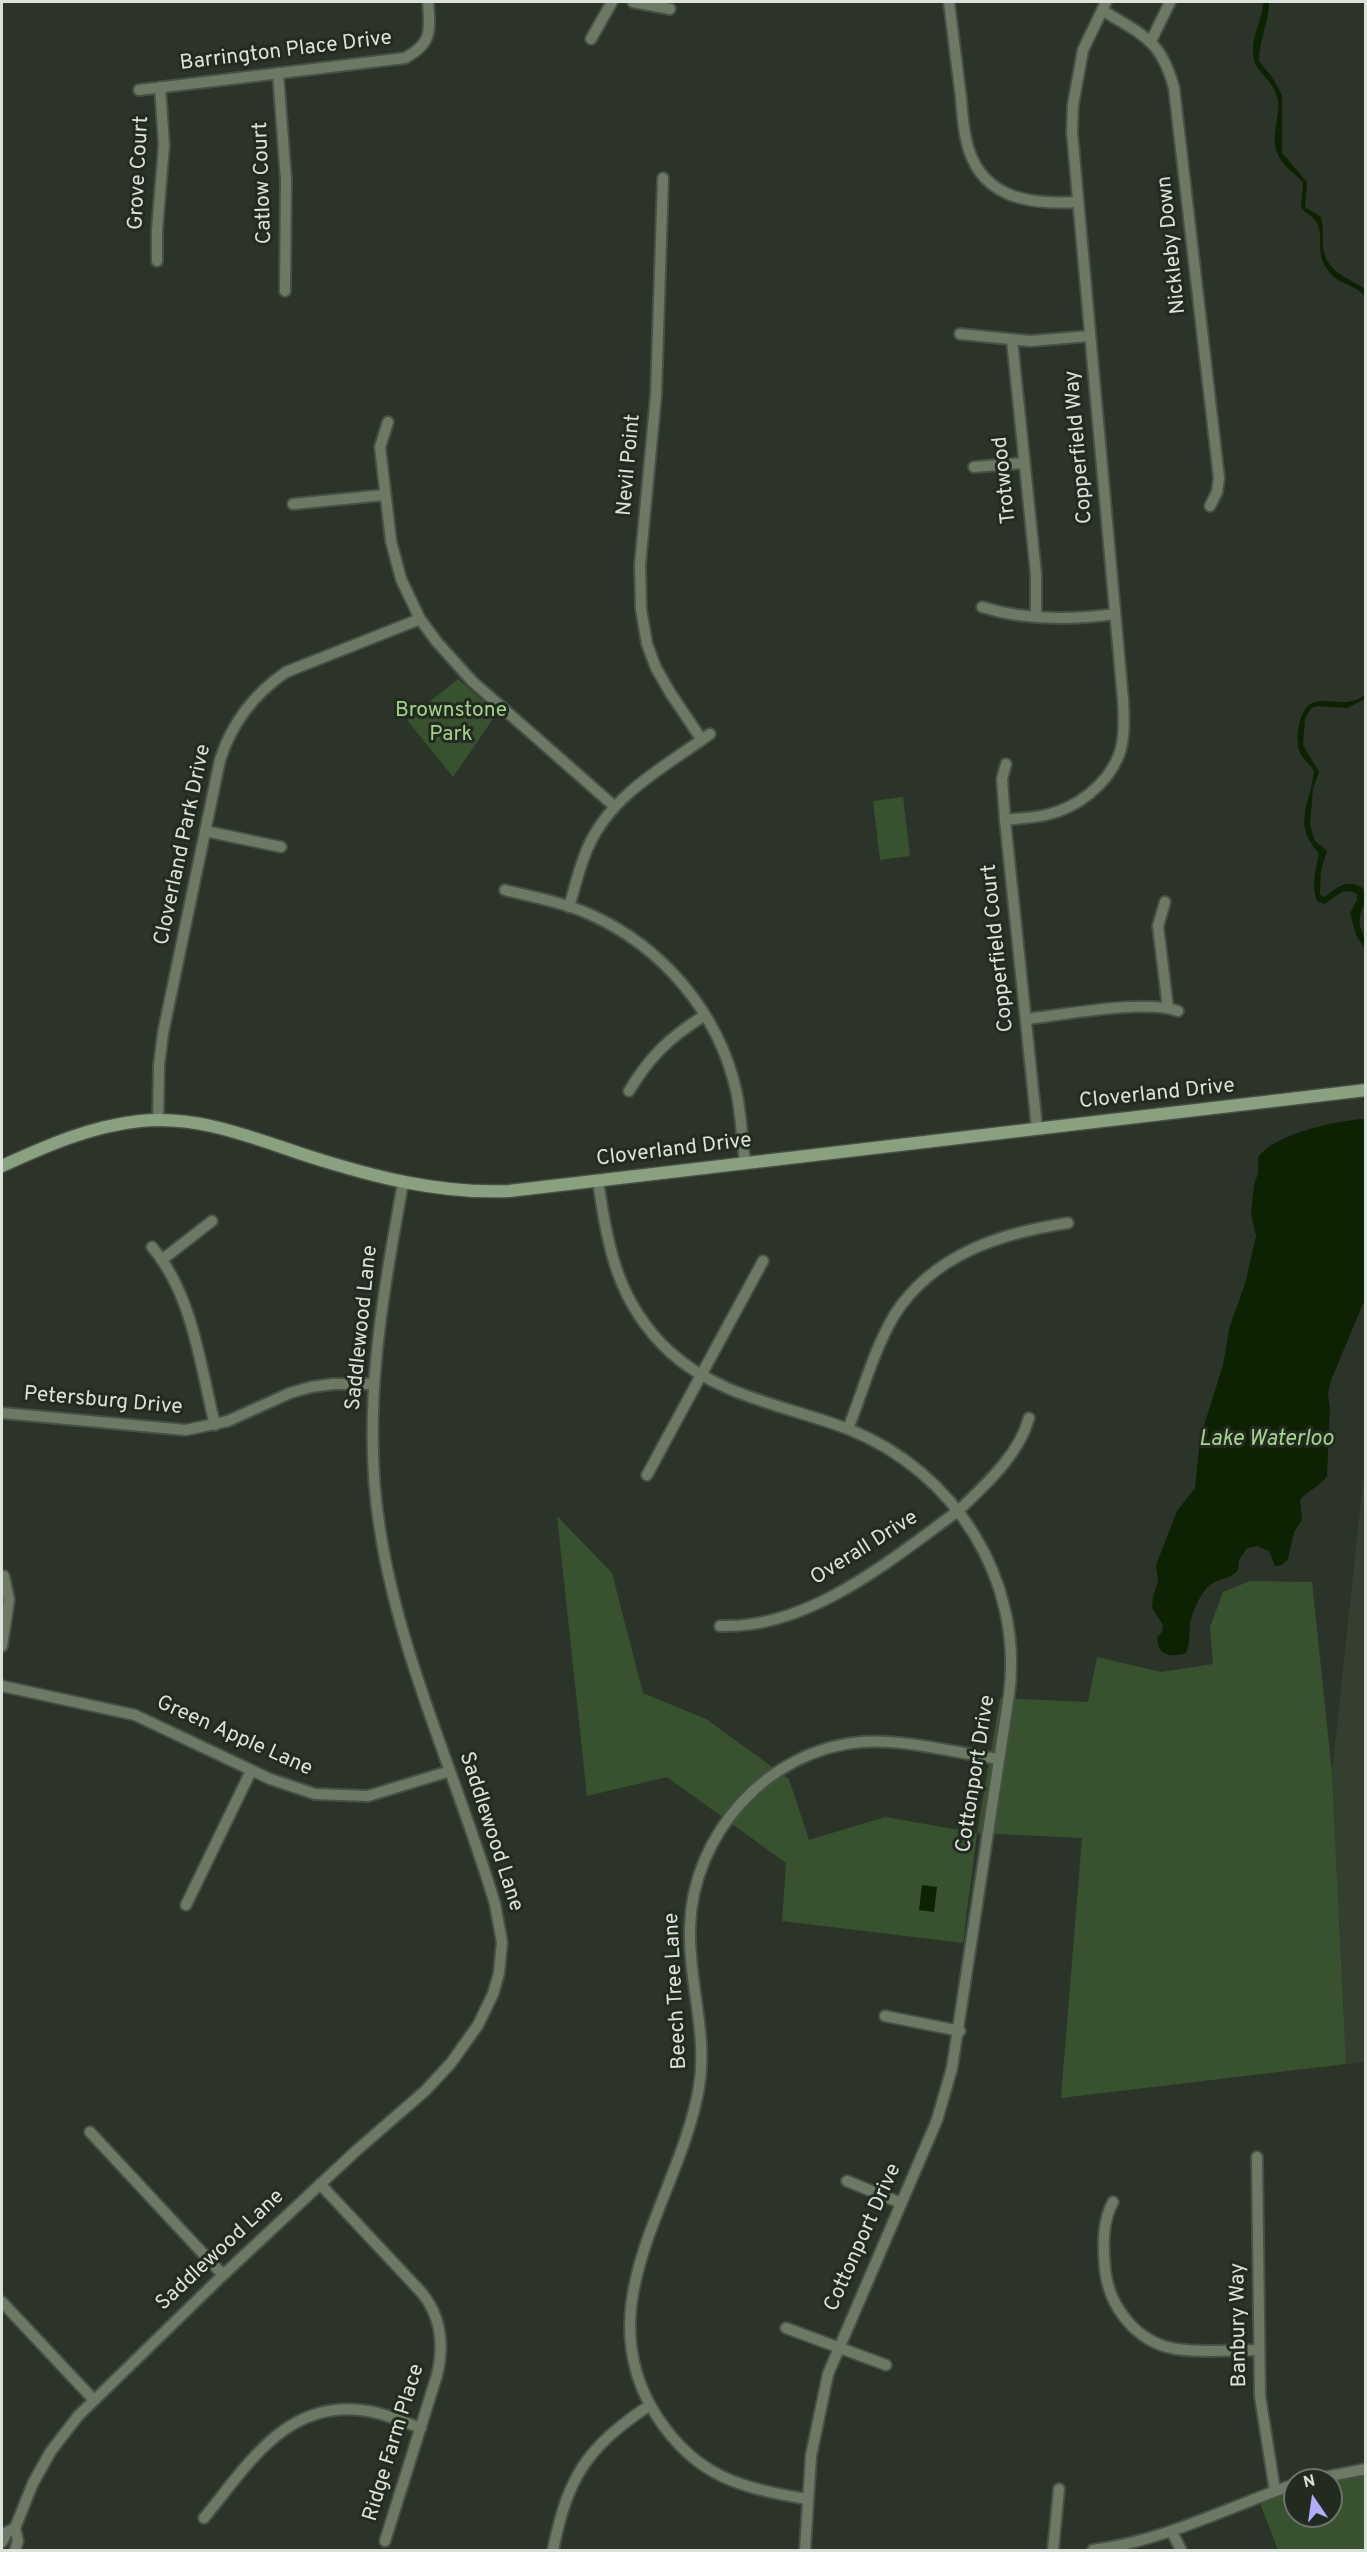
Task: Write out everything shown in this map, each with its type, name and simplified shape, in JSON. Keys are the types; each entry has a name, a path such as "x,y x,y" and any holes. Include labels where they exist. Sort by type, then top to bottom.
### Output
{"main road":[{"name":"Cloverland Drive","path":"2,1166 72,1136 97,1128 158,1120 199,1123 223,1128 344,1167 403,1183 442,1189 495,1192 1365,1090"}],"street":[{"name":"Barrington Place Drive","path":"139,90 405,58 418,51 427,42 428,2"},
{"path":"591,39 612,2"},
{"path":"633,2 670,9"},
{"path":"949,2 966,139 979,172 997,190 1008,195 1056,203 1077,202"},
{"path":"1152,41 1170,2"},
{"name":"Copperfield Way","path":"1005,820 1046,815 1084,798 1110,771 1119,755 1124,724 1072,132 1073,105 1083,50 1104,6"},
{"name":"Nickleby Down","path":"1104,6 1152,41 1165,63 1176,97 1219,478 1218,492 1210,506"},
{"name":"Catlow Court","path":"278,73 286,180 285,291"},
{"name":"Grove Court","path":"157,261 157,230 165,145 160,87"},
{"name":"Nevil Point","path":"614,806 639,784 706,737 671,694 656,668 647,644 641,609 640,566 656,395 663,178"},
{"path":"960,334 1040,341 1089,336"},
{"name":"Trotwood","path":"1011,340 1036,574 1036,616"},
{"path":"388,422 381,443 384,495 398,568 420,619 471,681 614,806 588,846 569,907"},
{"path":"974,467 1023,463"},
{"path":"293,504 384,495"},
{"path":"981,606 1010,614 1036,616 1091,618 1115,614"},
{"name":"Cloverland Park Drive","path":"158,1120 159,1065 163,1033 220,760 229,735 244,711 268,684 286,672 420,619"},
{"name":"Copperfield Court","path":"1006,764 1002,779 1005,820 1037,1128"},
{"path":"205,831 281,847"},
{"path":"505,890 569,907 602,920 646,948 675,974 705,1015 718,1040 735,1087 745,1162"},
{"path":"1026,1019 1138,1007 1173,1010 1158,926 1165,902"},
{"path":"628,1091 664,1043 705,1015"},
{"name":"Cottonport Drive","path":"598,1180 608,1243 626,1295 668,1350 703,1375 726,1387 848,1429 878,1443 906,1460 927,1477 958,1511 991,1566 1004,1600 1010,1632 1011,1678 960,2031 952,2068 937,2120 828,2374 815,2428 807,2499 806,2550"},
{"name":"Saddlewood Lane","path":"15,2550 18,2541 15,2529 45,2461 64,2432 93,2399 224,2274 320,2184 425,2091 452,2063 478,2025 497,1983 502,1947 498,1917 400,1621 385,1556 374,1470 373,1384 380,1314 403,1183"},
{"path":"162,1259 212,1221"},
{"path":"848,1429 889,1325 903,1304 932,1275 960,1254 991,1240 1022,1231 1068,1223"},
{"path":"152,1247 162,1259 184,1300 215,1425"},
{"path":"647,1475 763,1261"},
{"name":"Petersburg Drive","path":"2,1413 165,1430 192,1429 241,1417 300,1389 333,1384 373,1384"},
{"name":"Overall Drive","path":"720,1626 740,1627 764,1622 820,1601 870,1574 958,1511 1014,1451 1023,1437 1029,1418"},
{"path":"2,1646 9,1598 4,1576"},
{"name":"Green Apple Lane","path":"2,1686 127,1712 159,1725 251,1771 301,1790 354,1797 393,1790 450,1771"},
{"name":"Beech Tree Lane","path":"807,2499 750,2489 716,2474 679,2445 650,2405 631,2356 629,2311 639,2265 689,2126 699,2087 701,2041 692,1966 690,1919 695,1884 711,1845 725,1823 753,1791 790,1764 823,1750 853,1743 879,1742 999,1759"},
{"path":"186,1905 251,1771"},
{"path":"885,2016 960,2031"},
{"path":"90,2132 224,2274"},
{"name":"Banbury Way","path":"1257,2157 1261,2404 1275,2491"},
{"path":"847,2181 901,2203"},
{"name":"Ridge Farm Place","path":"320,2184 423,2293 438,2320 440,2363 385,2541"},
{"path":"1113,2202 1105,2227 1106,2278 1116,2306 1131,2326 1154,2341 1176,2349 1259,2350"},
{"path":"2,2302 93,2399"},
{"path":"786,2328 886,2365"},
{"path":"553,2550 569,2491 587,2458 614,2430 650,2405"},
{"path":"204,2518 270,2439 301,2418 335,2410 357,2409 375,2412 421,2428"},
{"path":"1343,2473 1365,2469"},
{"path":"1093,2550 1129,2544 1172,2532 1283,2488"},
{"path":"1053,2550 1059,2489"},
{"name":"Saddlewood Lane","path":"2,2542 7,2532 15,2529"},
{"path":"1172,2532 1180,2550"}],"shaded area":[{"path":"1364,1472 1366,2062 1346,2064 1332,1773"}],"green space":[{"name":"Brownstone Park","path":"458,679 497,713 453,777 407,720"},
{"path":"903,797 910,856 880,860 873,801"},
{"path":"557,1516 612,1573 643,1693 706,1719 789,1779 809,1840 885,1817 977,1833 963,1943 782,1921 786,1863 667,1777 587,1796"},
{"path":"1250,1581 1312,1582 1332,1773 1346,2064 1061,2098 1082,1838 977,1833 1000,1698 1088,1702 1097,1657 1161,1672 1213,1664 1210,1627 1223,1592"},
{"path":"1365,2469 1365,2550 1278,2550 1258,2498 1283,2489 1283,2528 1343,2528 1343,2476"}],"water":[{"path":"1263,2 1269,2 1269,9 1259,61 1272,77 1282,95 1282,153 1307,182 1305,207 1321,217 1323,246 1328,262 1338,273 1365,289 1365,296 1334,277 1325,266 1317,223 1301,207 1303,183 1283,163 1275,147 1278,99 1272,86 1255,64 1253,52"},
{"path":"1365,695 1365,699 1347,708 1317,706 1311,708 1305,719 1303,745 1319,772 1313,789 1310,824 1315,841 1327,851 1321,870 1320,895 1325,897 1338,887 1347,884 1363,888 1365,903 1361,911 1360,923 1365,949 1356,935 1350,913 1357,900 1357,894 1343,892 1325,904 1318,902 1314,891 1319,853 1306,832 1304,823 1314,771 1301,755 1298,747 1298,732 1305,709 1315,702 1346,702"},
{"name":"Lake Waterloo","path":"1365,1119 1365,1299 1331,1380 1328,1394 1330,1408 1327,1476 1300,1500 1302,1520 1294,1532 1288,1559 1282,1565 1275,1566 1269,1551 1257,1546 1247,1548 1239,1560 1238,1570 1212,1583 1200,1598 1191,1621 1186,1653 1166,1654 1162,1652 1157,1637 1162,1632 1163,1625 1152,1608 1158,1581 1156,1565 1177,1511 1195,1488 1200,1438 1223,1365 1229,1329 1245,1284 1256,1236 1251,1213 1254,1185 1258,1173 1258,1158 1266,1149 1291,1135 1323,1125"},
{"path":"922,1885 937,1887 934,1912 919,1910"}]}
